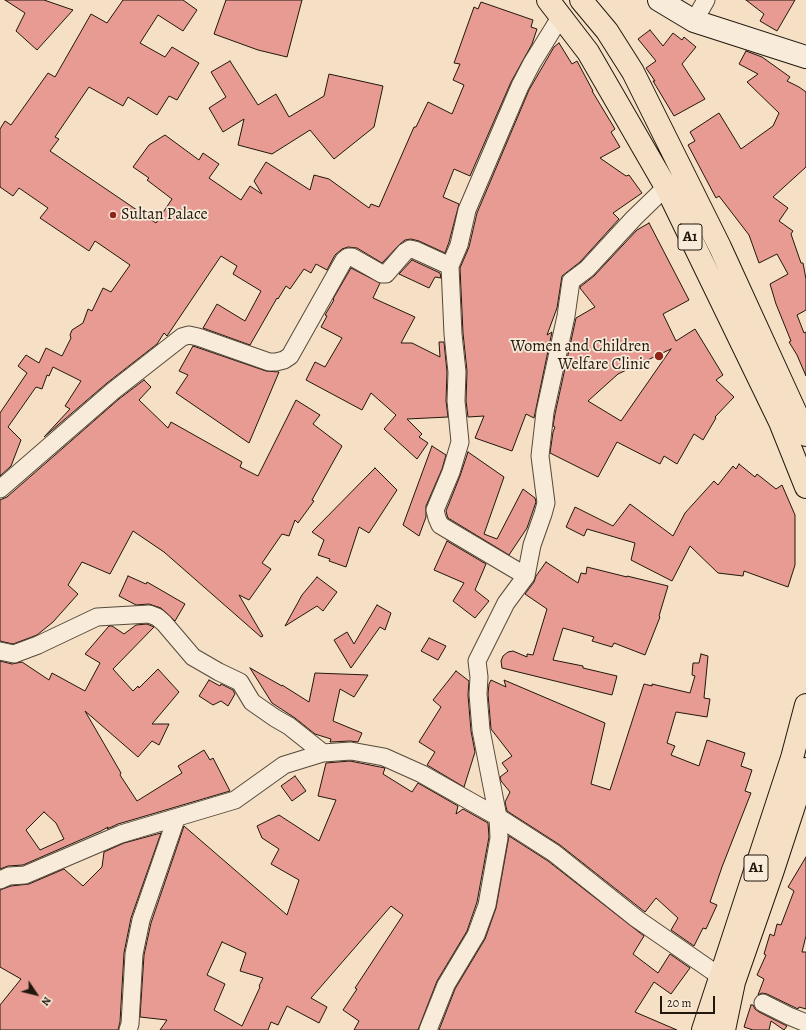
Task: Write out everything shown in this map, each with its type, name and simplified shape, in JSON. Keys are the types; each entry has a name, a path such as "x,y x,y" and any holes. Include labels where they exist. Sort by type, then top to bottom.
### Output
{"highway":[{"name":"A1","path":"581,0 607,31 633,72 720,247 806,435"},
{"name":"A1","path":"554,8 588,52 666,187 780,422 806,488"},
{"name":"A1","path":"703,1030 792,758 806,705"},
{"name":"A1","path":"724,1030 734,982 806,769"}],"street":[{"path":"659,0 694,21 806,57"},
{"path":"694,21 706,0"},
{"path":"526,576 440,525 435,510 451,472 460,442 456,401 457,372 453,334 450,266 459,245 467,210 520,86 532,63 554,8"},
{"path":"428,1030 446,985 476,935 487,905 499,838 498,817 481,730 477,661 506,603 526,576 532,545 546,503 540,456 545,412 566,316 571,281 587,268 634,218 666,187"},
{"path":"0,489 112,391 182,337 189,335 198,337 269,362 284,360 290,356 344,260 348,257 352,257 382,274 386,274 405,252 410,249 450,266"},
{"path":"0,651 14,654 38,645 97,617 149,614 157,617 164,623 193,657 240,682 252,702 289,726 323,753"},
{"path":"0,880 9,876 25,875 121,834 176,819 235,800 284,765 323,753 351,751 384,757 422,774 498,817 554,853 637,919 721,977"},
{"path":"128,1030 130,1024 134,954 141,920 176,819"},
{"path":"763,1003 806,1023"}],"building":[{"path":"5,0 44,0 73,10 37,50 16,31 25,13"},
{"path":"123,0 183,0 197,10 183,31 158,15 140,43 165,57 172,47 199,63 177,100 169,96 157,115 128,97 123,106 89,87 55,137 59,139 50,151 156,223 172,199 147,180 149,178 133,167 149,145 165,135 199,160 203,153 219,164 209,178 241,200 250,186 262,194 254,181 266,162 310,190 314,175 329,179 369,208 371,204 379,207 414,127 416,127 428,102 452,114 464,85 453,80 460,64 454,63 474,7 478,9 481,2 533,20 531,27 537,29 532,44 511,82 470,176 454,169 443,197 459,204 445,253 411,239 405,240 400,244 382,263 357,248 348,247 342,249 335,255 327,270 316,264 311,273 304,269 290,289 286,286 278,299 277,298 250,345 203,328 217,304 245,321 261,291 233,274 237,266 221,256 167,336 164,333 157,344 107,383 44,437 70,409 65,406 81,381 53,367 49,376 47,375 42,389 36,387 8,427 21,440 11,466 0,476 0,413 27,373 18,366 26,355 39,363 46,348 62,356 71,338 70,335 72,330 83,323 88,309 92,311 103,288 111,292 130,265 95,241 89,251 40,218 48,208 19,188 13,196 0,187 0,129 5,121 11,125 48,73 55,77 91,14 107,23"},
{"path":"226,0 302,0 287,57 258,50 214,34"},
{"path":"746,0 795,0 777,31 760,21 764,14"},
{"path":"650,30 663,46 673,33 682,40 684,37 696,47 682,64 705,99 674,116 653,81 655,81 646,68 656,61 638,39"},
{"path":"559,43 572,64 577,61 592,91 615,129 611,132 620,147 600,158 626,176 629,175 642,193 613,213 619,219 580,262 562,276 557,308 547,335 552,332 534,418 526,414 512,451 475,438 484,416 468,417 466,401 467,371 463,333 460,268 469,247 477,213 529,90 554,47"},
{"path":"746,51 762,57 790,77 787,81 806,92 806,167 773,197 788,208 779,221 793,231 791,234 801,263 803,263 806,279 806,310 797,315 804,333 806,332 806,376 797,355 789,342 791,341 776,304 770,284 788,274 777,254 759,263 749,235 719,196 716,198 688,145 695,141 690,132 719,113 741,149 773,126 779,113 747,82 758,74 739,64"},
{"path":"230,61 258,105 276,94 289,117 324,96 329,74 383,86 374,127 334,159 310,130 272,154 238,145 244,119 223,132 209,108 226,97 211,72"},
{"path":"649,223 689,300 663,314 676,341 695,329 723,375 716,380 734,397 715,417 716,418 703,440 694,434 677,464 664,456 660,464 617,442 598,477 550,453 555,427 553,426 576,318 595,307 580,287 594,276 637,230","holes":["671,349 621,421 588,401 618,374"]},
{"path":"412,260 440,273 441,278 435,277 429,288 399,274"},
{"path":"351,268 380,283 373,298 415,317 401,343 412,343 440,357 439,342 444,342 447,372 446,401 448,417 407,419 422,434 419,437 428,443 417,459 384,429 396,415 371,393 362,410 306,380 315,362 325,367 342,338 321,327 327,316 325,315 334,300 333,299"},
{"path":"193,346 266,371 279,372 249,443 176,393 188,375 179,371"},
{"path":"144,380 151,387 139,400 168,428 171,422 242,462 240,467 258,476 296,400 320,415 313,424 342,446 312,500 314,501 298,523 295,520 289,536 282,534 262,563 271,569 249,600 239,595 263,636 261,637 164,552 133,531 110,574 82,562 68,585 78,594 53,622 37,635 13,644 0,641 0,500 7,497 119,399"},
{"path":"432,446 446,455 442,469 426,506 426,517 419,536 403,525"},
{"path":"468,452 504,477 484,534 497,539 523,489 535,498 536,502 527,528 509,555 448,518 446,511"},
{"path":"739,464 755,477 757,474 776,489 782,485 795,515 795,565 788,587 744,571 743,576 718,573 690,546 672,581 631,560 635,543 587,529 584,536 566,527 575,507 613,526 630,504 673,536 685,513 714,481 718,485 733,466 736,469"},
{"path":"375,468 397,490 369,533 359,527 346,567 318,555 324,540 312,532"},
{"path":"447,541 486,564 475,590 489,601 475,618 453,601 464,583 434,570"},
{"path":"546,562 578,583 581,573 586,574 587,567 668,586 659,616 660,617 645,655 614,643 612,647 592,641 594,637 563,628 553,660 583,666 583,668 617,676 612,695 502,668 501,661 503,656 508,652 513,651 527,657 527,654 533,655 547,609 525,594"},
{"path":"128,576 146,584 147,582 185,604 175,621 161,608 149,604 136,605 119,596"},
{"path":"317,577 337,592 323,611 317,606 285,626 302,595"},
{"path":"377,605 391,613 385,630 380,627 351,668 334,640 347,632 354,644"},
{"path":"147,624 154,627 113,669 133,691 138,686 139,688 158,669 179,692 152,724 169,724 159,745 152,741 138,757 85,711 121,773 120,775 137,801 182,773 178,766 204,750 210,760 213,758 230,791 118,824 107,829 108,827 23,865 8,866 0,869 0,661 12,664 22,662 49,680 52,673 85,691 100,663 85,654 109,626 112,626 124,634 136,625","holes":["44,812 56,823 64,839 40,850 26,830"]},
{"path":"429,638 446,646 438,660 421,651"},
{"path":"701,654 708,656 704,698 710,699 707,717 676,712 667,743 675,746 671,755 699,766 707,740 745,753 741,766 752,770 745,791 751,793 710,902 717,905 706,929 703,928 694,946 671,930 678,918 656,898 645,912 560,845 507,811 505,802 510,792 501,781 500,777 508,771 502,763 512,756 491,729 488,694 491,680 506,687 504,680 605,723 591,784 610,790 644,684 652,686 652,684 690,693 695,676 692,675 693,663 699,663"},
{"path":"250,668 282,685 309,702 315,673 368,675 354,697 340,689 333,721 362,733 358,742 330,742 331,739 315,734 295,718 272,703"},
{"path":"456,671 469,681 468,695 471,731 475,752 464,787 427,765 435,752 419,742 441,707 433,700"},
{"path":"209,680 220,686 221,684 233,690 235,694 228,706 221,701 213,705 199,696"},
{"path":"350,761 385,768 383,774 412,792 418,783 458,806 456,814 463,809 488,823 489,837 477,902 467,931 437,981 418,1030 354,1030 359,1021 343,1010 357,989 355,988 403,915 391,906 311,998 327,1007 319,1023 287,1006 278,1025 271,1022 268,1030 160,1030 167,1020 140,1017 144,955 151,923 184,826 287,915 299,880 271,864 279,849 262,838 257,826 279,815 319,841 336,800 318,796 326,763","holes":["222,942 246,953 240,971 263,978 242,1026 214,1010 225,984 207,975"]},
{"path":"295,776 306,791 292,801 281,786"},
{"path":"161,833 131,918 124,953 120,1022 118,1030 0,1030 0,1005 21,979 0,967 0,890 11,886 29,884 64,869 83,886 102,867 104,852 124,843"},
{"path":"509,836 548,861 644,936 633,954 658,973 670,954 690,968 671,994 654,982 635,1012 677,1030 439,1030 455,989 485,939 496,908"},
{"path":"806,857 806,936 802,952 806,952 806,1009 799,1007 798,1009 767,994 762,993 758,995 764,979 757,975 766,955 764,954 770,934 774,936 777,924 781,925 794,891 788,887"},
{"path":"751,1005 753,1005 759,1012 787,1026 784,1030 771,1021 769,1030 753,1030 744,1027"}],"place":[{"name":"Sultan Palace","path":"113,215"},
{"name":"Women and Children Welfare Clinic","path":"659,356"}]}
